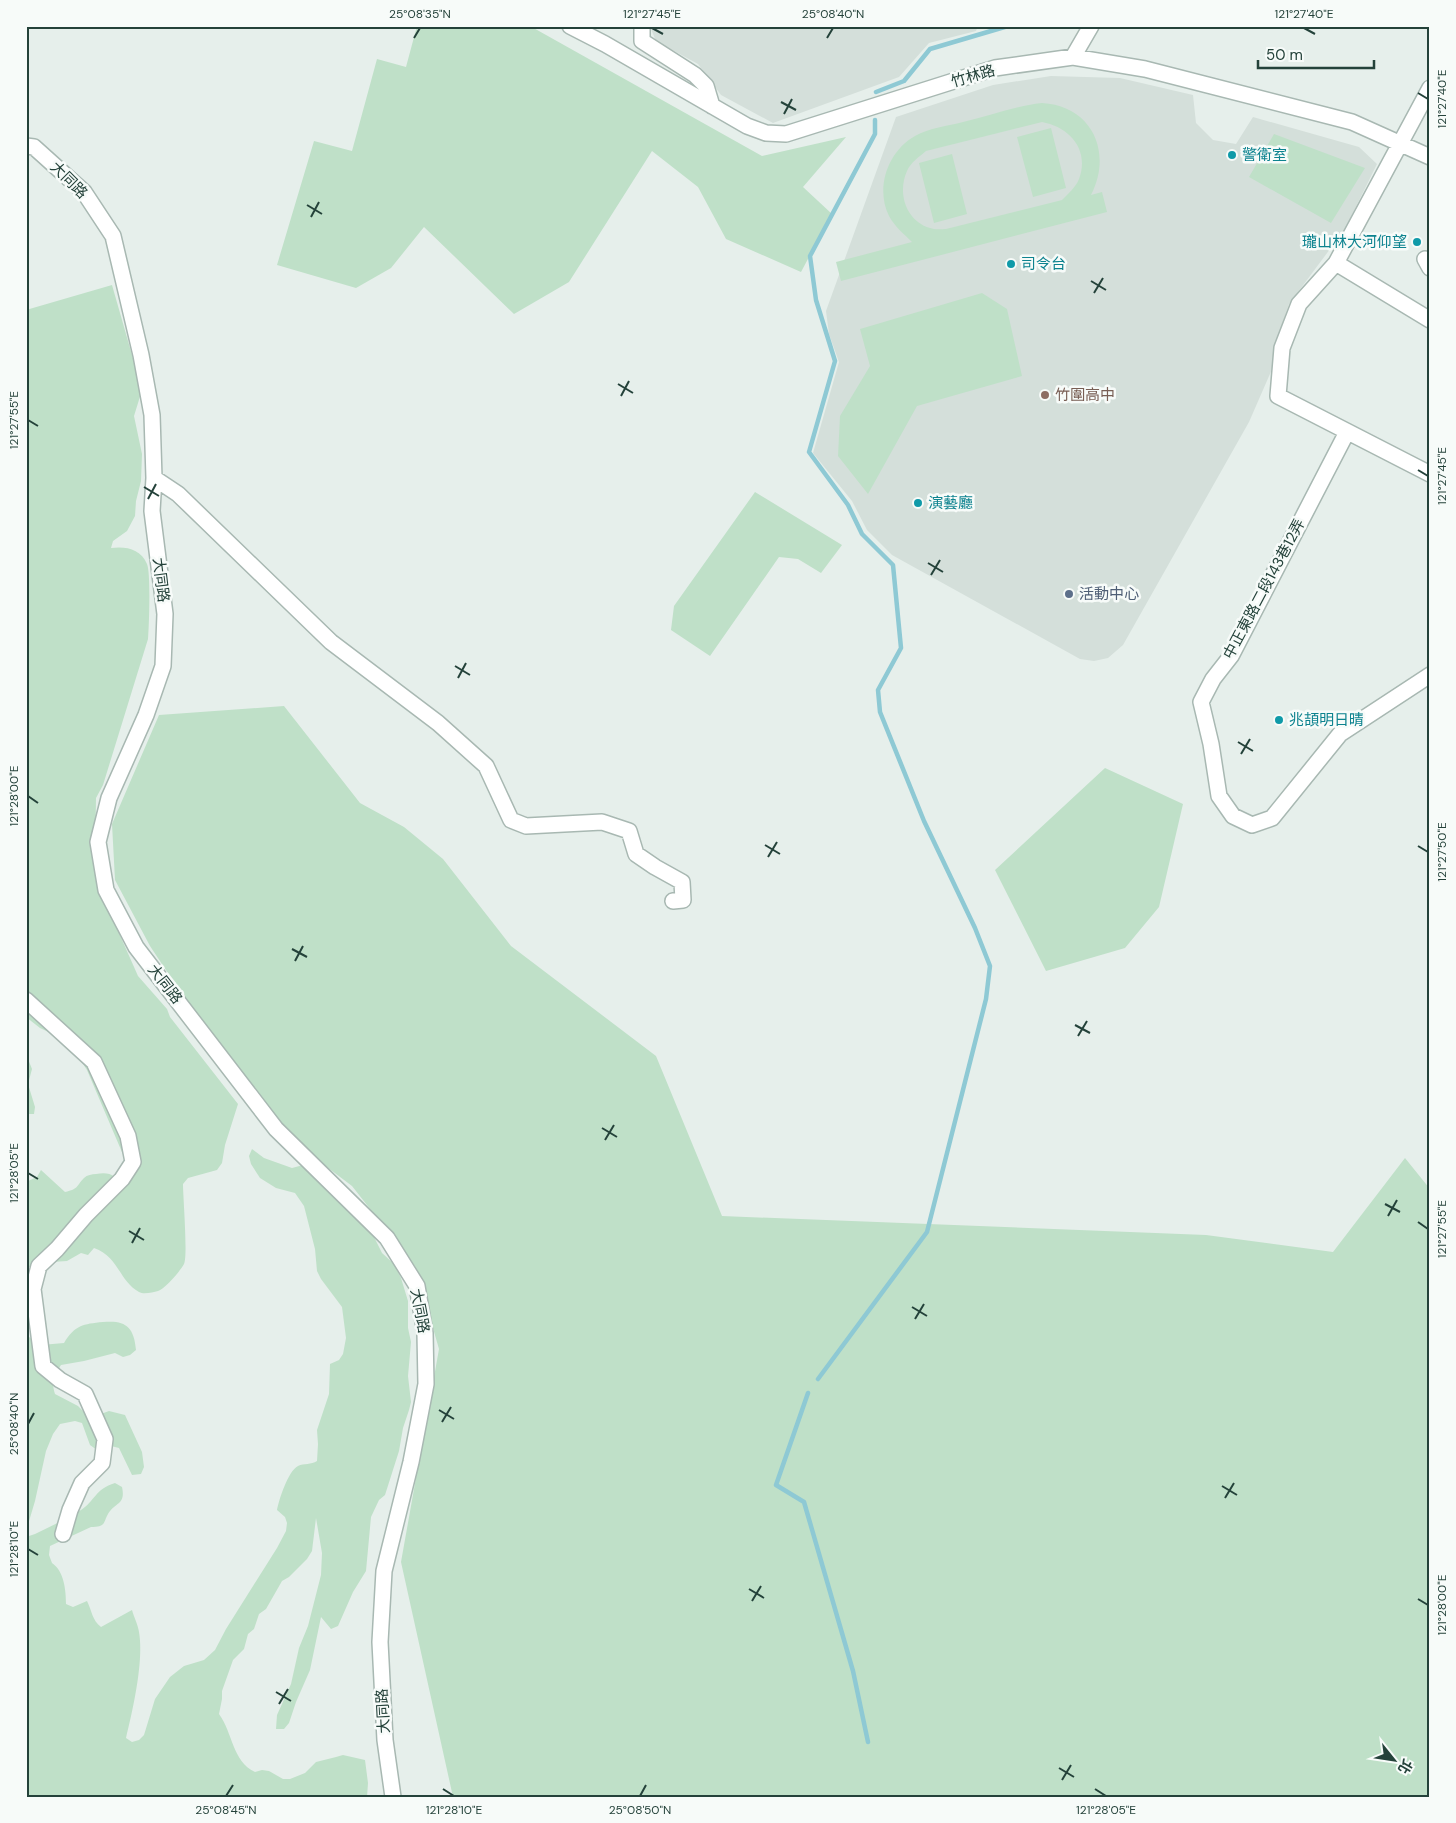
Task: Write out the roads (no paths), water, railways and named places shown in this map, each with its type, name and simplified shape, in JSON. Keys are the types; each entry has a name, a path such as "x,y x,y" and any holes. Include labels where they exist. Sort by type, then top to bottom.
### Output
{"street":[{"name":"竹林路","path":"570,26 605,44 746,126 766,133 786,134 995,68 1073,58 1145,69 1352,122 1430,157"},
{"path":"642,26 642,41 694,75 706,86 712,106"},
{"path":"1073,58 1091,26"},
{"path":"1430,88 1336,263 1299,304 1282,348 1278,396 1430,474"},
{"name":"大同路","path":"26,146 34,147 84,192 113,236 141,355 152,415 154,478 152,511 165,614 163,666 146,715 109,798 98,842 106,890 136,947 276,1129 387,1238 417,1286 425,1333 426,1384 412,1462 384,1571 380,1642 385,1740 393,1797"},
{"path":"1336,263 1430,320"},
{"name":"中正東路二段143巷12弄","path":"1347,432 1231,656 1213,679 1201,702 1211,744 1219,796 1233,816 1252,825 1272,818 1340,734 1430,675"},
{"path":"154,478 178,494 331,642 438,723 486,766 511,820 526,826 602,822 628,832 636,854 682,882 683,900 673,901"},
{"path":"26,1000 94,1062 128,1136 133,1162 122,1178 39,1266 33,1289 43,1366 60,1380 85,1394 105,1439 102,1463 82,1483 70,1510 63,1534"}],"waterway":[{"path":"876,92 904,81 930,49 1008,26"},
{"path":"818,1379 927,1232 986,999 990,966 975,928 924,821 880,712 878,690 901,648 893,565 862,534 848,505 809,452 835,361 816,300 810,256 875,134 875,120"},
{"path":"808,1393 776,1485 804,1502 853,1671 868,1742"}],"place":[{"name":"警衛室","path":"1232,155"},
{"name":"瓏山林大河仰望","path":"1417,242"},
{"name":"司令台","path":"1011,264"},
{"name":"竹圍高中","path":"1045,395"},
{"name":"演藝廳","path":"918,503"},
{"name":"活動中心","path":"1069,594"},
{"name":"兆頡明日晴","path":"1279,720"}]}
